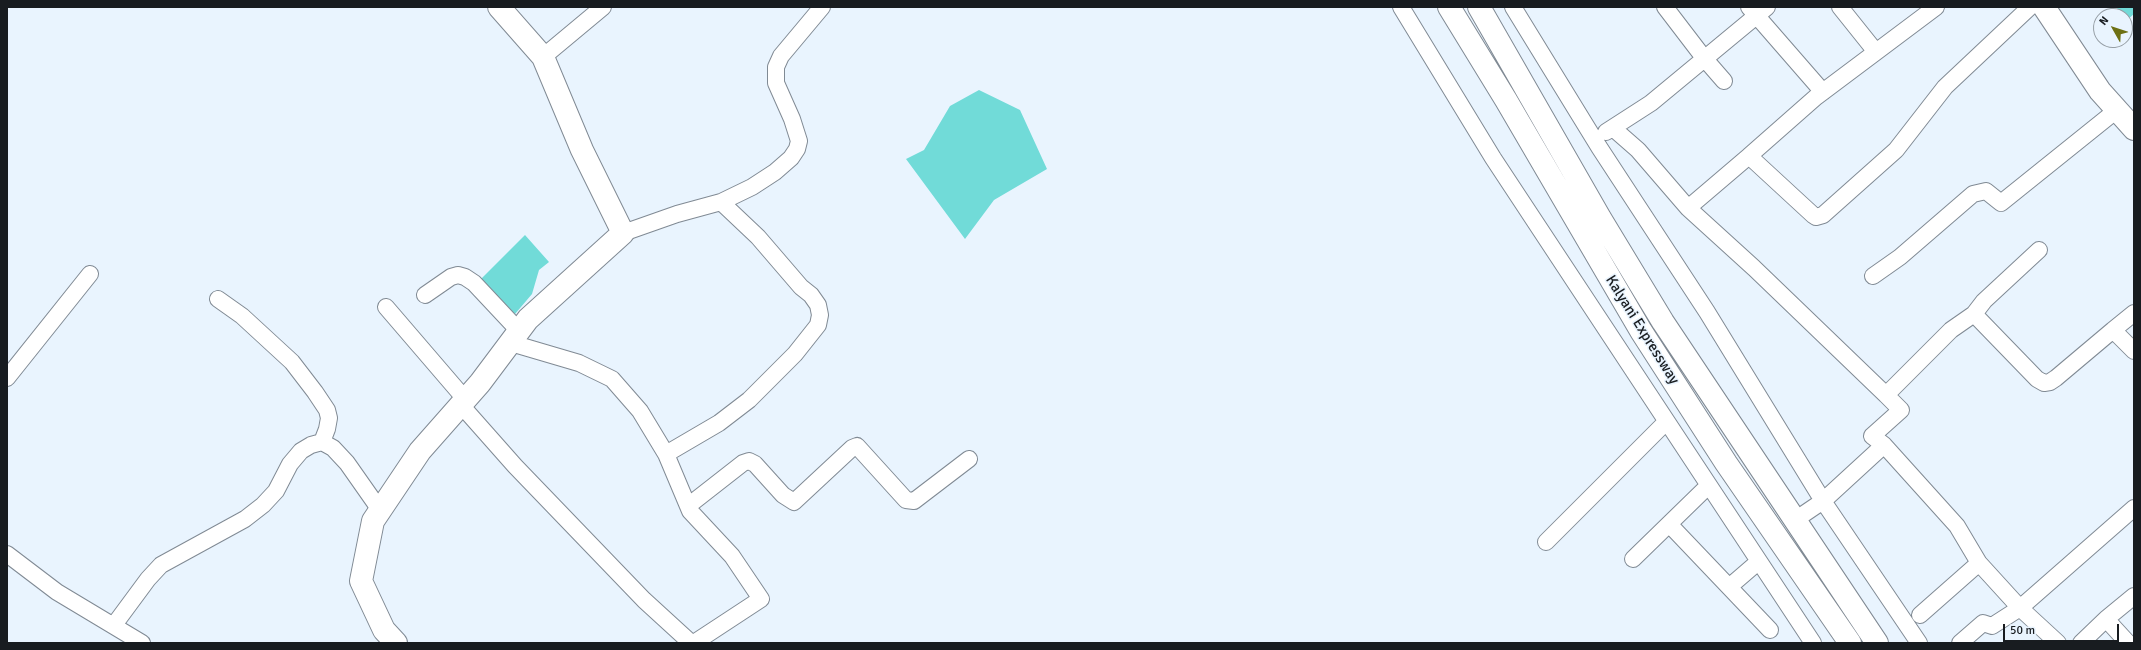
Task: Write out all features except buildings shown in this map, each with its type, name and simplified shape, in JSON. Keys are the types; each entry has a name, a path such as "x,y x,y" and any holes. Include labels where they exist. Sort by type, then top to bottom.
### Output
{"main road":[{"path":"396,643 384,630 361,581 373,521 420,451 480,383 528,319 623,233 582,150 544,57 499,7"},
{"name":"Kalyani Expressway","path":"1449,7 1506,100 1641,331 1726,463 1850,643"},
{"name":"Kalyani Expressway","path":"1479,7 1600,218 1663,322 1877,643"},
{"path":"2044,7 2100,92 2118,109 2134,129"}],"street":[{"path":"544,57 603,7"},
{"path":"623,233 677,214 721,202 752,187 775,172 791,158 797,149 798,141 792,119 776,83 776,67 781,56 822,7"},
{"path":"1400,7 1493,158 1758,562 1813,643"},
{"path":"1513,7 1594,138 1707,312 1823,501 1919,643"},
{"path":"1665,7 1704,58 1724,81"},
{"path":"1840,7 1876,52"},
{"path":"1688,208 1823,92 1936,7"},
{"path":"1748,156 1813,215 1816,217 1823,216 1896,150 1945,87 2030,7"},
{"path":"1594,138 1614,129 1651,103 1757,10 1823,92"},
{"path":"1873,276 1900,257 1973,194 1986,191 2001,203 2118,109"},
{"path":"1614,129 1638,150 1688,208 1754,268 1901,410 1872,436 1884,445 1957,526 1979,562 2020,608 2058,643"},
{"path":"666,454 719,423 749,400 795,354 818,326 820,315 818,305 811,295 801,287 758,237 721,202"},
{"path":"1886,396 1951,330 1974,314 1984,301 2039,250"},
{"path":"7,378 90,274"},
{"path":"425,295 451,277 458,275 465,277 474,283 515,337 579,363 612,379 640,412 666,454 690,511 732,556 761,599 694,643"},
{"path":"218,299 242,316 292,362 315,392 327,410 329,418 322,442"},
{"path":"386,307 465,399 461,405 515,466 644,600 691,643"},
{"path":"1974,314 2038,379 2044,382 2050,382 2134,313"},
{"path":"2112,330 2134,351"},
{"path":"1546,542 1666,422"},
{"path":"114,625 148,578 161,565 245,519 263,505 276,491 290,464 301,451 311,445 322,442 333,448 347,463 380,510"},
{"path":"1795,520 1823,501 1884,445"},
{"path":"688,506 749,461 755,464 783,495 794,502 857,446 906,500 914,501 968,459"},
{"path":"1633,559 1708,486"},
{"path":"1960,643 1983,623 1992,626 2020,608 2134,508"},
{"path":"1669,524 1770,630"},
{"path":"7,554 57,592 114,625 136,642"},
{"path":"1729,587 1758,562"},
{"path":"1920,615 1979,562"},
{"path":"2080,643 2134,596"},
{"path":"2106,619 2128,643"}],"shaded area":[{"path":"2116,7 2134,7 2134,14 2133,15 2133,8"},
{"path":"979,90 1020,110 1047,169 994,200 965,239 906,159 924,150 950,106"},
{"path":"525,235 549,262 539,270 532,294 515,314 481,279"}]}
